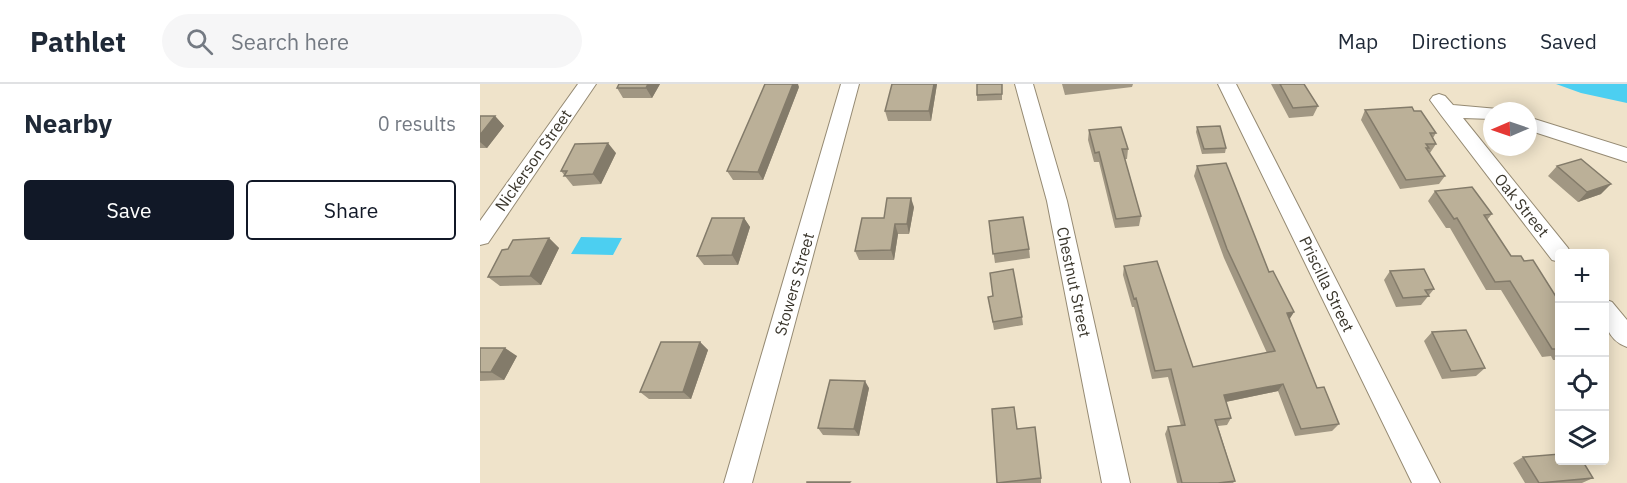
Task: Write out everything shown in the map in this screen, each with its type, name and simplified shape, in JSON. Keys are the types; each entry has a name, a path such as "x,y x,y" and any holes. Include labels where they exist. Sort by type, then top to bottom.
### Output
{"street":[{"name":"Nickerson Street","path":"480,237 586,84"},
{"name":"Stowers Street","path":"738,483 850,84"},
{"name":"Chestnut Street","path":"1024,84 1057,201 1116,483"},
{"name":"Priscilla Street","path":"1227,84 1426,483"},
{"name":"Oak Street","path":"1483,112 1443,106 1556,249"},
{"path":"1537,126 1627,155"},
{"path":"1609,314 1627,337"}],"water":[{"path":"1556,84 1627,84 1627,103 1581,93"},
{"path":"581,237 622,238 613,255 571,254"}],"building":[{"path":"619,84 648,84 646,88 617,88"},
{"path":"765,84 793,84 758,172 727,171"},
{"path":"892,84 934,84 929,111 885,111"},
{"path":"977,84 1002,84 1002,94 977,95"},
{"path":"1280,84 1304,84 1318,106 1293,108"},
{"path":"1412,107 1414,111 1421,111 1436,133 1430,133 1436,144 1426,144 1429,148 1426,148 1445,176 1406,180 1365,110"},
{"path":"480,116 495,116 480,135"},
{"path":"1220,126 1226,148 1204,149 1197,127"},
{"path":"1121,127 1128,149 1122,149 1141,216 1116,219 1099,152 1095,153 1089,130"},
{"path":"608,143 593,174 564,176 567,171 561,171 575,144"},
{"path":"1581,159 1611,184 1587,192 1557,166"},
{"path":"1226,163 1269,272 1273,271 1294,312 1287,313 1317,388 1324,387 1339,424 1301,429 1283,384 1224,395 1231,418 1215,420 1235,481 1182,483 1168,427 1185,425 1171,369 1155,371 1136,298 1134,299 1124,266 1157,261 1193,367 1275,351 1227,249 1197,166"},
{"path":"1472,187 1492,214 1484,215 1511,256 1521,256 1524,261 1533,260 1555,295 1555,349 1552,349 1510,281 1495,282 1457,218 1454,219 1435,191"},
{"path":"887,198 911,198 907,224 895,224 891,250 855,251 862,218 884,218"},
{"path":"1023,217 1029,249 993,254 989,221"},
{"path":"712,218 744,218 732,255 697,256"},
{"path":"549,238 530,276 488,277 502,250 508,249 513,240"},
{"path":"1013,269 1022,317 993,322 988,297 993,296 990,273"},
{"path":"1424,269 1434,289 1425,290 1429,296 1403,298 1390,271"},
{"path":"1466,330 1485,368 1451,371 1432,332"},
{"path":"661,342 700,342 683,392 640,392"},
{"path":"480,348 505,348 491,372 480,372"},
{"path":"830,380 865,381 854,429 818,428"},
{"path":"1014,407 1017,429 1035,427 1041,478 997,483 992,409"},
{"path":"1555,454 1555,465 1585,465 1593,478 1539,483 1523,457"},
{"path":"807,482 850,482 807,483"}]}
